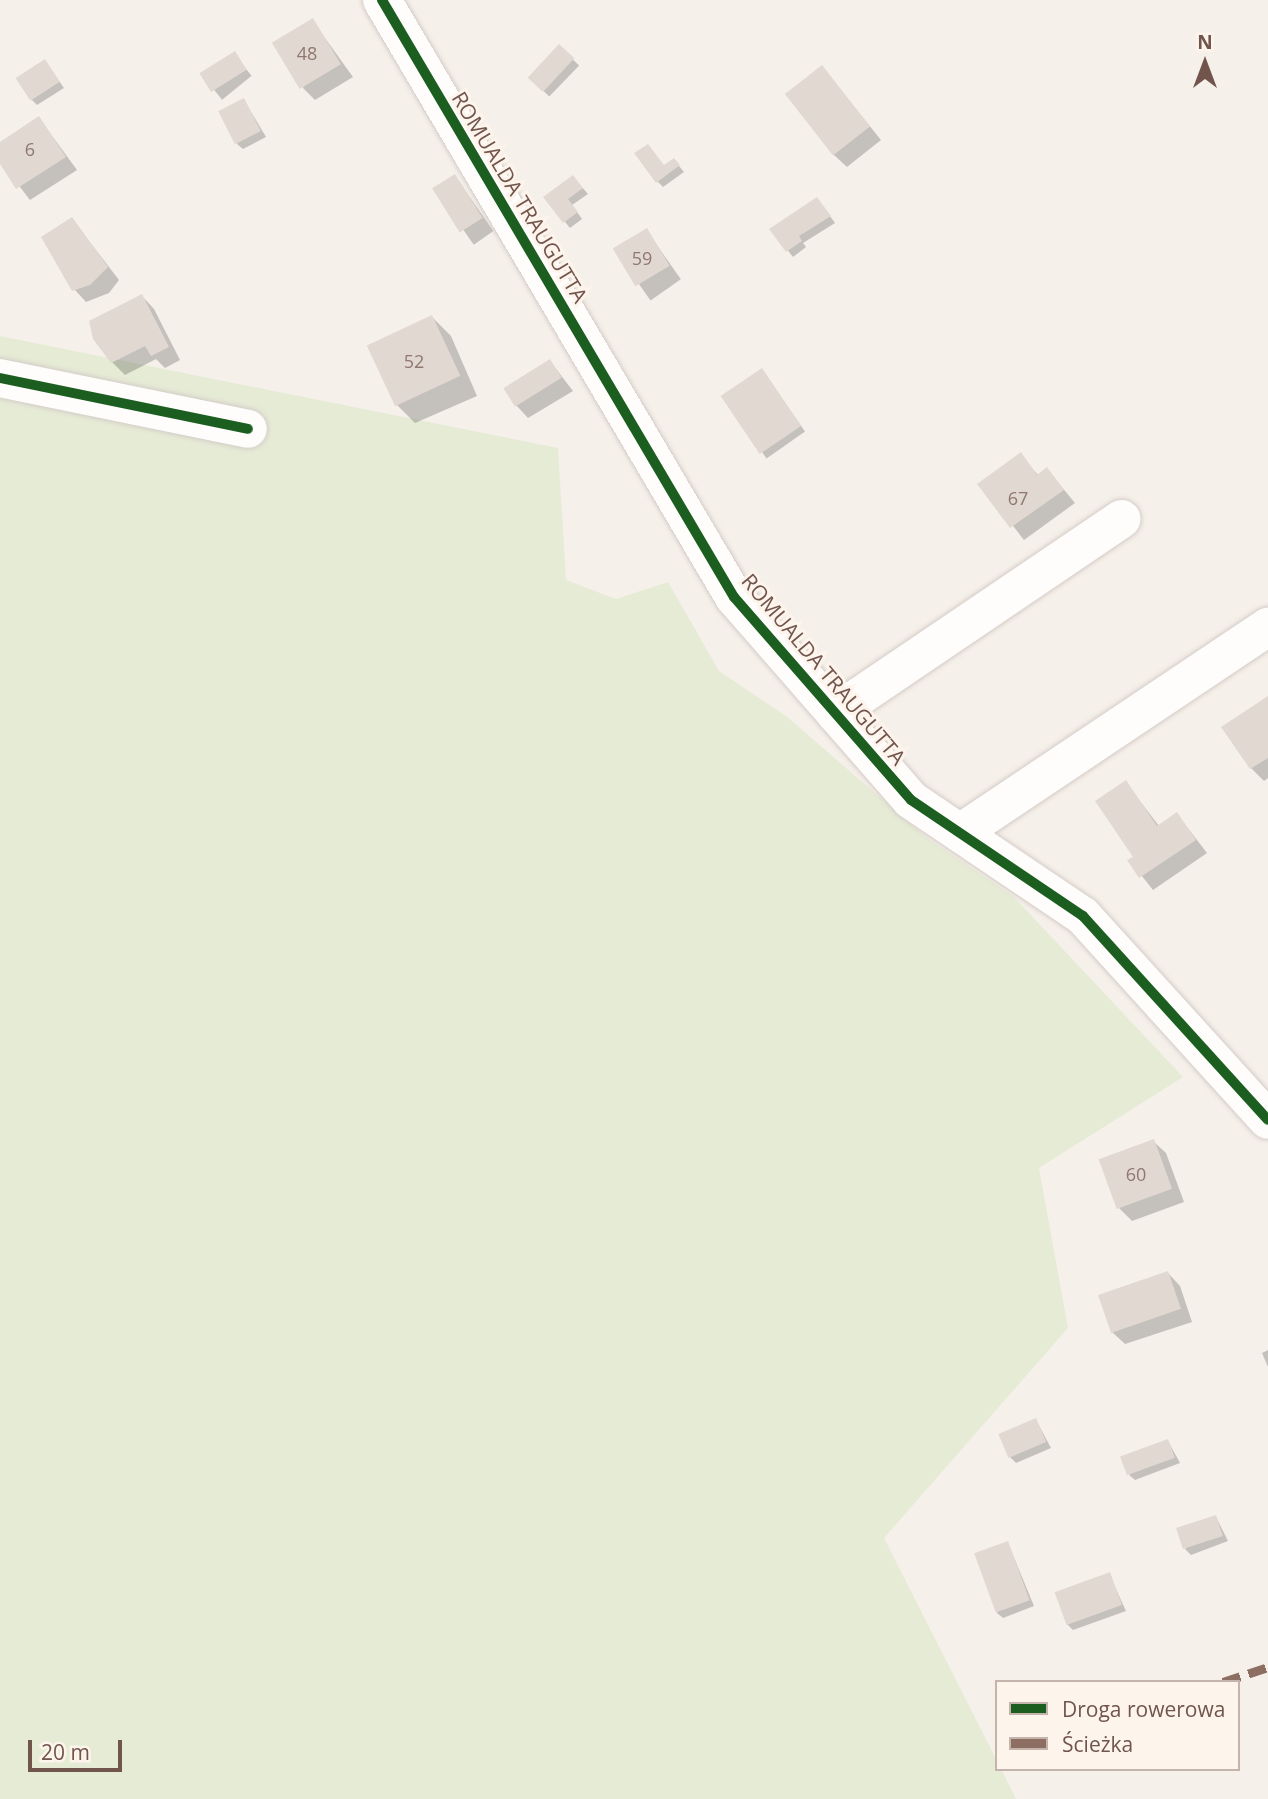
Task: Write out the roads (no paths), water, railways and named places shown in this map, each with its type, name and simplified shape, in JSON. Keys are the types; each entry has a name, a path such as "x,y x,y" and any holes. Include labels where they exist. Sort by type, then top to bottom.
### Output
{"street":[{"name":"ROMUALDA TRAUGUTTA","path":"382,0 734,597 911,800 1083,916 1268,1120"},
{"path":"0,378 248,429"},
{"path":"835,713 1122,519"},
{"path":"960,833 1268,627"}]}
